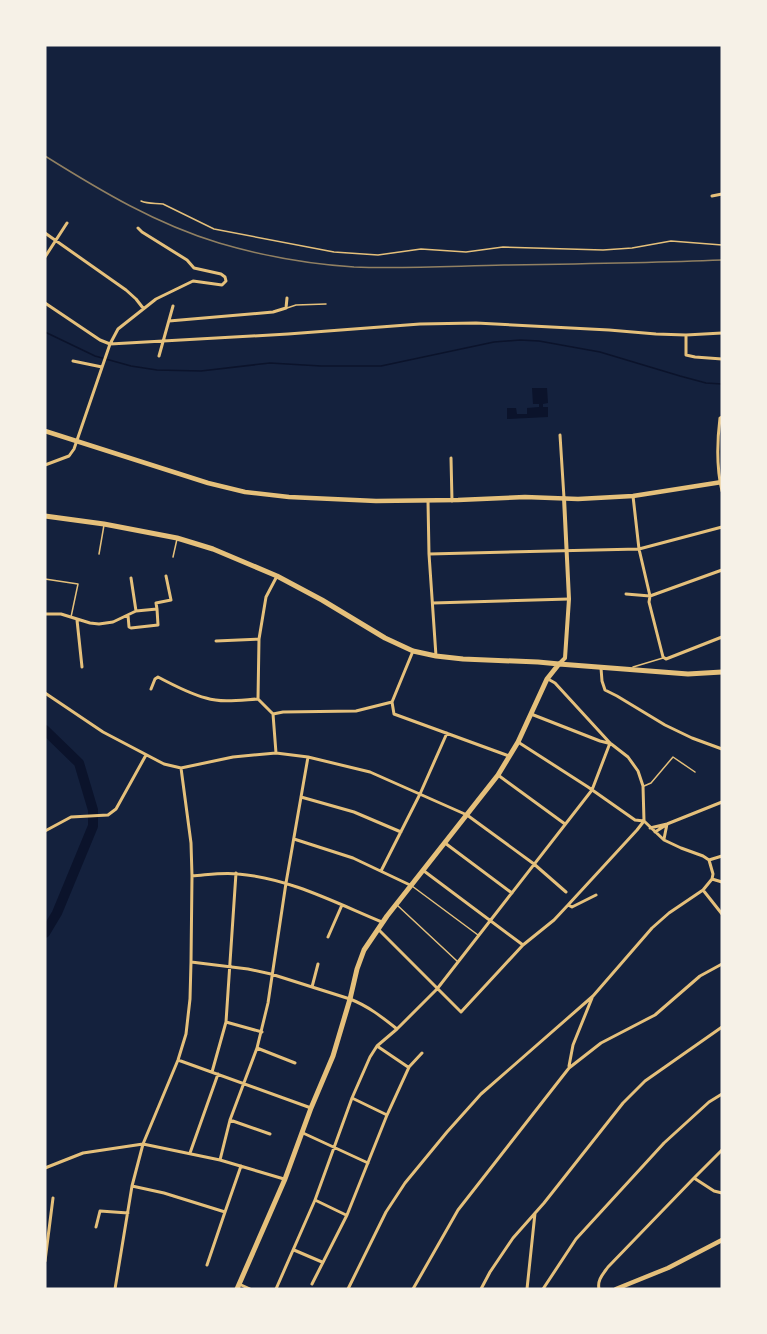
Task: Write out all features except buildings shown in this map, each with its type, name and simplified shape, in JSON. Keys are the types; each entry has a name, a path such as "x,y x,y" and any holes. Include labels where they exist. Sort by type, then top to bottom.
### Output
{"main road":[{"path":"45,431 208,483 244,492 289,497 428,501 525,497 578,499 633,496 721,482"},
{"path":"45,516 104,524 177,538 238,558 277,576 385,638 413,651 463,659 688,674 722,672"},
{"path":"238,1286 285,1179 333,1056 364,950 382,923 498,775 518,742 547,679 559,664"},
{"path":"615,1289 668,1268 722,1240"}],"street":[{"path":"712,196 722,194"},
{"path":"45,257 67,223"},
{"path":"45,465 69,456 74,449 108,349 118,329 156,299 193,281 222,285 226,281 221,274 194,268 187,260 138,228"},
{"path":"45,233 126,290 143,308"},
{"path":"169,321 273,312 286,308 287,298"},
{"path":"45,303 100,340 110,344 420,324 476,323 686,335 722,333"},
{"path":"159,356 173,306"},
{"path":"686,335 686,355 722,359"},
{"path":"73,361 103,366"},
{"path":"722,417 717,445 722,490"},
{"path":"559,664 565,658 569,599 560,435"},
{"path":"452,458 452,501"},
{"path":"633,496 639,549 663,657 666,659 722,637"},
{"path":"428,501 436,656"},
{"path":"429,554 639,549 722,527"},
{"path":"626,594 650,596 722,570"},
{"path":"128,615 131,628 158,625 156,603 171,600 166,576"},
{"path":"276,753 273,714 258,699 259,639 266,597 277,576"},
{"path":"131,578 136,611"},
{"path":"432,603 569,599"},
{"path":"45,614 61,614 99,624 113,622 136,611 157,609"},
{"path":"77,620 82,667"},
{"path":"216,641 259,639"},
{"path":"413,651 392,702 394,714 509,756"},
{"path":"601,667 604,690 665,725 722,749"},
{"path":"151,689 158,677 206,698 258,699"},
{"path":"348,1289 386,1212 405,1183 447,1132 481,1094 593,996 652,928 669,913 703,890 712,879 709,860 664,840 650,828 644,820 643,786 638,771 628,757 610,743 555,683 547,679"},
{"path":"45,693 104,732 164,764 181,768 233,757 276,753 308,757 370,772 467,815 534,864 566,892"},
{"path":"273,714 356,711 392,702"},
{"path":"531,714 610,743"},
{"path":"381,871 420,794 447,733"},
{"path":"518,742 592,789 635,820 644,820"},
{"path":"276,1289 315,1200 352,1098 370,1057 377,1046 438,989 592,789 610,743"},
{"path":"45,831 71,817 108,815 116,809 146,755"},
{"path":"220,1160 230,1120 262,1032 308,757"},
{"path":"115,1289 132,1186 142,1144 178,1060 186,1034 190,999 192,876 181,768"},
{"path":"498,775 565,824"},
{"path":"301,797 354,812 401,832"},
{"path":"650,828 667,824 722,802"},
{"path":"378,929 461,1012 523,945 554,920 644,820"},
{"path":"655,832 667,824"},
{"path":"664,840 667,824"},
{"path":"294,839 342,854 411,886"},
{"path":"445,843 512,893"},
{"path":"709,860 722,856"},
{"path":"423,870 523,945"},
{"path":"192,876 236,873 286,883 382,923"},
{"path":"212,1072 226,1022 236,873"},
{"path":"712,879 722,882"},
{"path":"703,890 722,914"},
{"path":"568,905 572,907 596,894"},
{"path":"328,937 342,905"},
{"path":"191,962 231,966 271,974 350,999 377,1013 397,1029"},
{"path":"312,987 318,964"},
{"path":"414,1289 458,1210 569,1068 601,1043 655,1015 700,976 722,964"},
{"path":"569,1068 573,1045 593,996"},
{"path":"226,1022 262,1032"},
{"path":"481,1289 513,1239 618,1109 645,1081 722,1027"},
{"path":"377,1046 409,1067"},
{"path":"257,1048 295,1063"},
{"path":"312,1284 347,1215 387,1114 409,1067 422,1053"},
{"path":"178,1060 311,1108"},
{"path":"190,1153 218,1074"},
{"path":"543,1289 576,1239 640,1169 664,1143 709,1102 722,1094"},
{"path":"352,1098 387,1114"},
{"path":"230,1120 270,1134"},
{"path":"303,1132 368,1163"},
{"path":"45,1168 83,1153 142,1144 220,1160 285,1179"},
{"path":"599,1289 600,1278 608,1267 722,1150"},
{"path":"207,1265 242,1167"},
{"path":"694,1178 714,1191 722,1193"},
{"path":"132,1186 164,1193 225,1212"},
{"path":"45,1261 52,1198"},
{"path":"315,1200 347,1215"},
{"path":"96,1227 100,1211 128,1213"},
{"path":"527,1289 535,1212"},
{"path":"294,1250 323,1263"},
{"path":"238,1286 250,1289"}],"lane":[{"path":"141,201 163,204 214,229 334,252 378,255 421,249 466,252 503,248 603,250 671,242 722,245"},
{"path":"286,308 296,305 326,304"},
{"path":"99,554 104,524"},
{"path":"173,557 177,538"},
{"path":"45,579 78,584 71,618"},
{"path":"627,669 663,657"},
{"path":"643,786 651,783 673,757 695,772"},
{"path":"411,886 479,936"},
{"path":"397,904 459,962"}],"water":[{"path":"532,388 547,388 548,403 543,404 543,407 548,407 548,417 507,419 507,408 516,408 517,414 527,414 527,408 539,407 539,404 533,404"}],"waterway":[{"path":"45,332 95,356 131,366 157,370 201,371 270,363 381,366 494,342 520,340 539,341 600,352 706,383 722,384"},
{"path":"45,730 79,763 93,810 93,826 57,913 45,933"}],"railway":[{"path":"45,156 108,194 173,226 236,248 303,262 391,268 722,260"}]}
